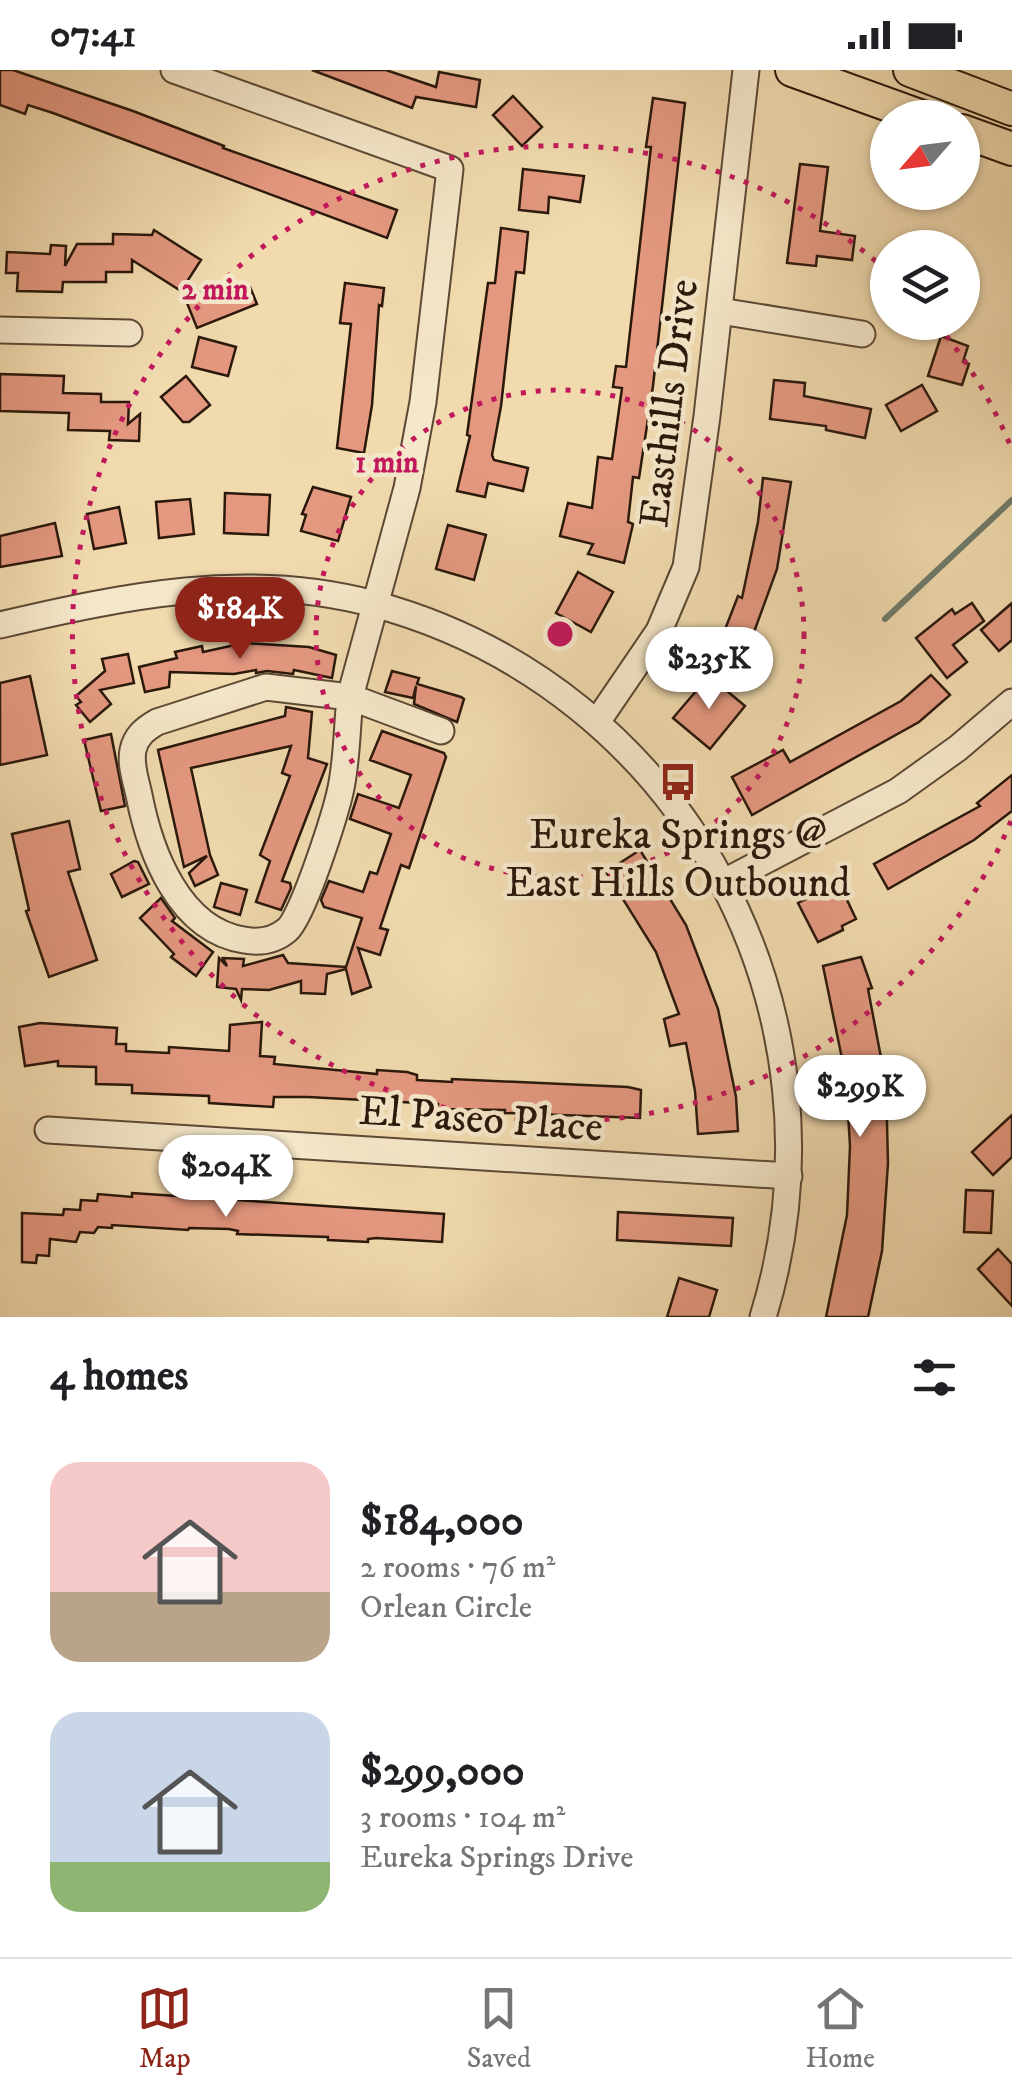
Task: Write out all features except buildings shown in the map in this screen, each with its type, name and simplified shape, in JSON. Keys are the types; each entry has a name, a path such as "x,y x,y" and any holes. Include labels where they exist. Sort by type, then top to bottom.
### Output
{"main road":[{"path":"792,70 875,100"},
{"path":"910,70 1012,109"},
{"path":"980,137 1012,149"}],"street":[{"path":"174,70 450,169 423,402 407,488 350,697 341,790 294,922 273,939 258,942 218,932 176,892 159,864 144,826 133,764 138,738 157,722 266,688 350,697 441,731"},
{"name":"Easthills Drive","path":"597,722 660,631 686,567 720,311 746,70"},
{"path":"720,311 862,334"},
{"path":"0,330 130,333"},
{"path":"0,625 146,594 213,587 286,590 374,604 483,646 520,667 597,722 664,794 724,882 758,959 778,1029 788,1089 789,1176 780,1258 763,1317"},
{"path":"724,882 898,791 958,748 1012,702"},
{"name":"El Paseo Place","path":"48,1130 789,1176"}],"waterway":[{"path":"885,619 1012,500"}],"place":[{"name":"Eureka Springs @ East Hills Outbound","path":"678,782"}]}
